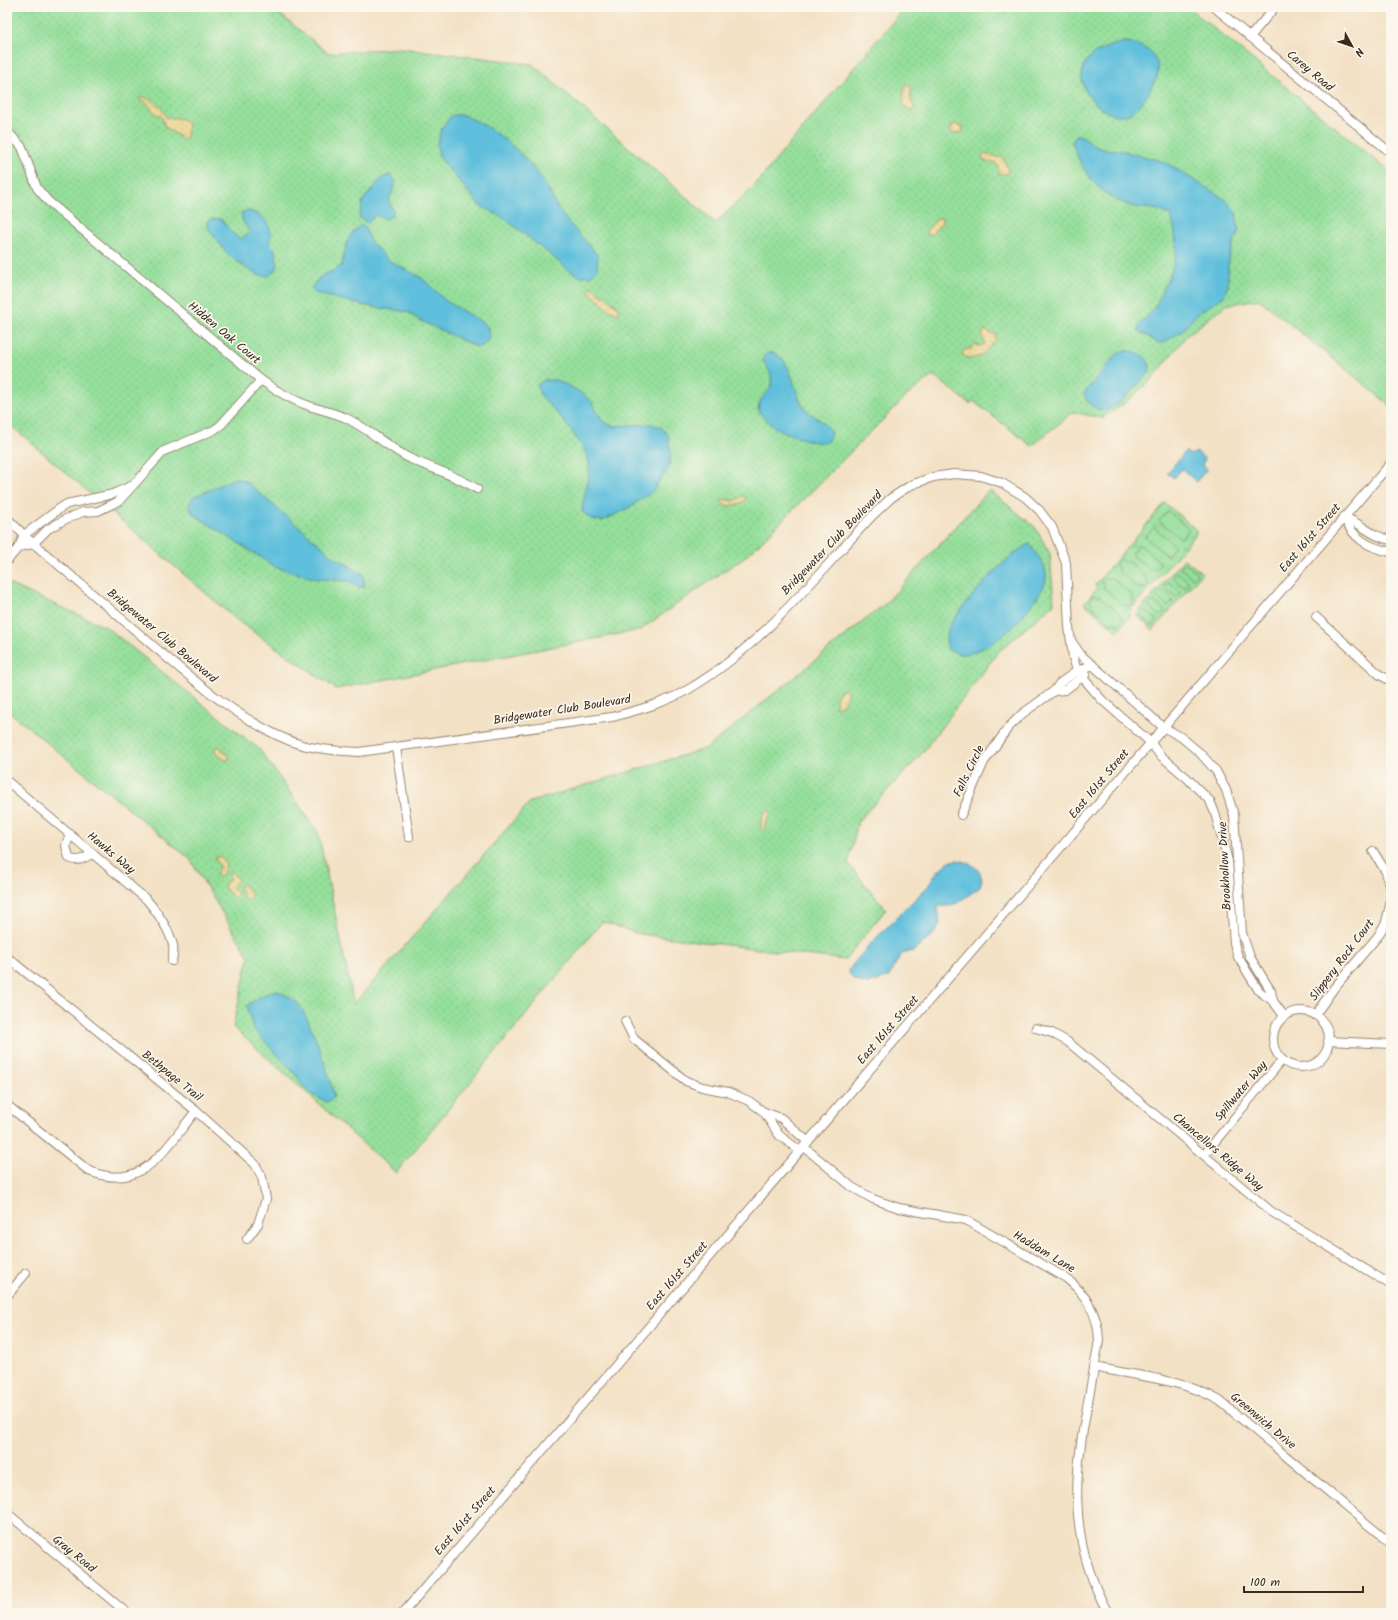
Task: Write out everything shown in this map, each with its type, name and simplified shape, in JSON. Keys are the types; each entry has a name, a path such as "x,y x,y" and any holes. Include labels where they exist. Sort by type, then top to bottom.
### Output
{"street":[{"name":"Carey Road","path":"1214,7 1391,154"},
{"path":"1250,37 1275,7"},
{"name":"Hidden Oak Court","path":"7,131 22,147 37,188 48,201 261,380 295,400 312,407 329,411 359,425 377,439 410,458 466,482 477,489"},
{"path":"19,547 33,544 56,524 83,512 98,511 119,501 164,451 206,435 221,425 261,380"},
{"name":"East 161st Street","path":"403,1613 1391,462"},
{"name":"Bridgewater Club Boulevard","path":"7,518 33,544 192,679 271,732 302,745 332,750 359,752 612,717 645,708 688,690 734,659 763,633 872,515 891,498 911,485 933,477 954,474 982,476 1002,483 1025,497 1039,510 1052,527 1066,563 1069,627 1073,657 1077,671 1102,700 1150,742"},
{"path":"7,561 19,547 24,535 49,515 67,504 82,502 113,494 132,485"},
{"path":"82,502 83,512"},
{"path":"1344,517 1357,522 1371,534 1391,540"},
{"path":"1344,517 1350,531 1364,543 1391,552"},
{"path":"1316,617 1380,675 1391,681"},
{"name":"Bridgewater Club Boulevard","path":"1072,641 1081,655 1163,727"},
{"name":"Falls Circle","path":"961,815 984,762 1001,736 1022,714 1054,691 1060,683 1077,671 1093,665"},
{"name":"Falls Circle","path":"1054,691 1065,690 1082,678 1093,665"},
{"name":"Brookhollow Drive","path":"1163,727 1181,737 1200,753 1216,772 1226,790 1234,815 1242,933 1250,957 1271,991 1273,1001"},
{"name":"Brookhollow Drive","path":"1150,742 1160,755 1187,778 1210,801 1216,813 1228,861 1234,943 1238,957 1259,991 1273,1001 1284,1016"},
{"path":"396,747 409,837"},
{"name":"Hawks Way","path":"7,781 134,888 156,910 173,946 172,961"},
{"path":"70,834 66,846 69,858 76,861 93,854"},
{"name":"Slippery Rock Court","path":"1315,1015 1334,988 1378,936 1386,922 1390,905 1390,890 1386,872 1373,851"},
{"name":"Bethpage Trail","path":"7,958 196,1111 249,1156 260,1170 266,1199 258,1224 248,1239"},
{"path":"1303,1011 1315,1015 1325,1026 1328,1041 1323,1055 1311,1065 1296,1067 1282,1060 1274,1049 1273,1042 1275,1028 1284,1016 1296,1012 1303,1011"},
{"path":"625,1021 634,1039 686,1081 736,1094 764,1112 781,1118 804,1147"},
{"name":"Chancellors Ridge Way","path":"1036,1028 1052,1033 1068,1042 1272,1212 1391,1285"},
{"path":"1328,1041 1391,1044"},
{"name":"Spillwater Way","path":"1204,1155 1282,1060"},
{"path":"7,1105 89,1171 103,1177 133,1175 148,1167 196,1111"},
{"path":"764,1112 779,1135 804,1147"},
{"name":"Haddam Lane","path":"804,1147 852,1186 873,1200 898,1208 966,1220 1066,1278 1076,1286 1086,1298 1094,1313 1098,1327 1099,1340 1081,1440 1077,1473 1076,1500 1079,1530 1085,1558 1100,1599 1108,1613"},
{"path":"7,1296 26,1273"},
{"name":"Greenwich Drive","path":"1094,1367 1187,1386 1208,1394 1220,1401 1391,1544"},
{"name":"Gray Road","path":"7,1513 127,1613"}],"green space":[{"path":"7,7 271,7 328,53 401,48 532,64 716,223 754,186 901,12 896,7 1188,7 1391,173 1391,406 1259,299 1226,305 1186,336 1155,376 1124,404 1102,418 1073,412 1032,446 973,401 970,404 933,375 908,395 750,553 640,630 336,689 238,621 7,422"},
{"path":"989,490 1035,527 1050,554 1054,604 998,652 919,757 858,821 848,864 886,909 845,960 640,934 602,922 396,1173 233,1027 249,957 190,859 7,710 7,581 11,585 106,627 260,750 318,832 354,1004 530,802 707,748 887,602"},
{"path":"1165,503 1196,530 1196,534 1128,613 1131,615 1117,631 1084,603 1097,588 1095,585"},
{"path":"1168,511 1189,529 1181,539 1159,521"},
{"path":"1154,527 1175,546 1167,556 1145,537"},
{"path":"1139,544 1161,563 1153,572 1131,554"},
{"path":"1120,559 1124,562 1126,560 1147,579 1145,581 1149,584 1144,589 1141,587 1139,589 1117,570 1119,568 1115,565"},
{"path":"1184,559 1202,573 1153,630 1136,615"},
{"path":"1185,563 1197,573 1193,578 1180,568"},
{"path":"1177,572 1189,582 1185,588 1173,578"},
{"path":"1105,577 1109,580 1111,577 1133,596 1131,598 1134,601 1130,607 1126,604 1124,606 1103,587 1104,585 1101,582"},
{"path":"1169,582 1181,592 1176,597 1164,587"},
{"path":"1161,591 1173,601 1168,607 1156,596"},
{"path":"1094,595 1097,598 1099,596 1121,614 1119,616 1123,619 1118,625 1115,622 1113,624 1091,606 1092,603 1089,600"},
{"path":"1153,601 1165,611 1160,616 1148,606"},
{"path":"1145,610 1157,620 1152,626 1140,616"}],"sand":[{"path":"909,85 911,88 911,101 915,108 911,111 903,105 904,88"},
{"path":"141,97 145,97 156,104 166,117 178,118 186,122 188,125 186,138 183,139 165,127 162,117 154,112 145,101 140,102"},
{"path":"955,124 963,127 963,132 951,134 951,128"},
{"path":"984,154 1003,158 1008,169 1007,174 1000,174 996,163 988,162 983,159 982,156"},
{"path":"938,218 942,218 942,223 931,235 927,234 926,231"},
{"path":"591,286 617,306 619,310 618,314 609,310 589,291"},
{"path":"984,330 996,335 996,340 983,354 975,358 965,357 962,353 965,349 971,349 975,344 980,346 984,345 985,342 982,337"},
{"path":"743,496 746,497 741,504 726,506 721,501 724,499 734,501"},
{"path":"844,689 848,692 847,696 842,704 836,707 836,699 840,691"},
{"path":"219,746 229,755 229,760 220,757 214,749"},
{"path":"768,810 771,813 763,830 760,827 764,812"},
{"path":"219,856 224,860 226,865 222,876 218,877 216,874 220,867 215,858"},
{"path":"229,872 232,872 238,879 232,887 238,894 237,897 234,898 224,887 226,882 230,879"},
{"path":"243,884 251,893 248,900 244,898 239,887"}],"water":[{"path":"1124,42 1142,46 1152,54 1157,65 1158,74 1141,104 1130,113 1118,115 1102,109 1091,99 1084,86 1082,72 1088,59 1096,53 1105,48"},
{"path":"452,115 463,115 475,120 498,135 520,153 538,174 546,185 560,212 598,256 597,269 591,276 578,276 499,215 480,206 449,169 439,156 437,144 442,128"},
{"path":"1076,135 1082,136 1095,146 1102,149 1119,150 1165,162 1226,200 1236,212 1239,231 1230,253 1228,266 1228,286 1223,297 1197,314 1182,331 1165,342 1158,343 1138,330 1142,322 1154,309 1175,260 1176,245 1171,215 1156,210 1135,207 1123,203 1112,198 1103,191 1094,183 1076,154 1072,142"},
{"path":"390,175 396,181 389,200 393,211 392,216 387,219 375,215 368,223 359,218 363,200 382,178"},
{"path":"250,211 258,215 266,221 270,230 271,235 269,243 275,249 278,267 269,276 257,275 232,258 224,250 208,228 209,221 211,219 221,219 233,234 241,239 250,232 243,222 241,213"},
{"path":"361,225 365,227 370,241 388,260 422,278 446,301 485,324 488,328 489,337 486,343 479,347 472,345 419,320 408,312 366,306 315,293 311,289 319,278 342,265 347,242 352,233"},
{"path":"1122,351 1136,352 1146,358 1150,366 1149,373 1120,403 1107,410 1095,408 1089,403 1084,393 1115,356"},
{"path":"768,353 774,353 781,358 789,370 803,406 806,410 823,422 830,430 831,434 827,442 816,442 784,432 769,423 758,410 759,403 772,386 772,380 763,360 764,356"},
{"path":"544,380 556,380 577,390 592,402 602,420 612,426 651,424 661,427 668,435 671,455 669,467 652,492 625,510 602,521 591,519 582,512 589,470 587,456 583,447 569,428 540,394 537,385"},
{"path":"1186,451 1190,455 1197,452 1205,459 1202,465 1207,469 1196,482 1182,469 1174,478 1167,473"},
{"path":"236,478 245,481 333,556 363,574 365,587 360,587 348,581 317,579 275,567 192,513 189,505 193,497"},
{"path":"1030,544 1043,564 1046,579 1042,590 1029,609 1014,626 987,646 966,654 948,650 946,639 947,632 951,623 971,597 1011,557 1022,548"},
{"path":"957,860 970,864 979,871 982,880 979,888 957,903 949,906 939,906 937,909 940,924 934,934 914,951 901,954 889,977 869,984 854,980 849,971 853,964 873,941 928,886 938,871 948,862"},
{"path":"275,990 293,999 303,1010 325,1063 332,1089 334,1097 327,1102 313,1095 303,1086 297,1076 253,1029 247,1006 259,997"}]}
